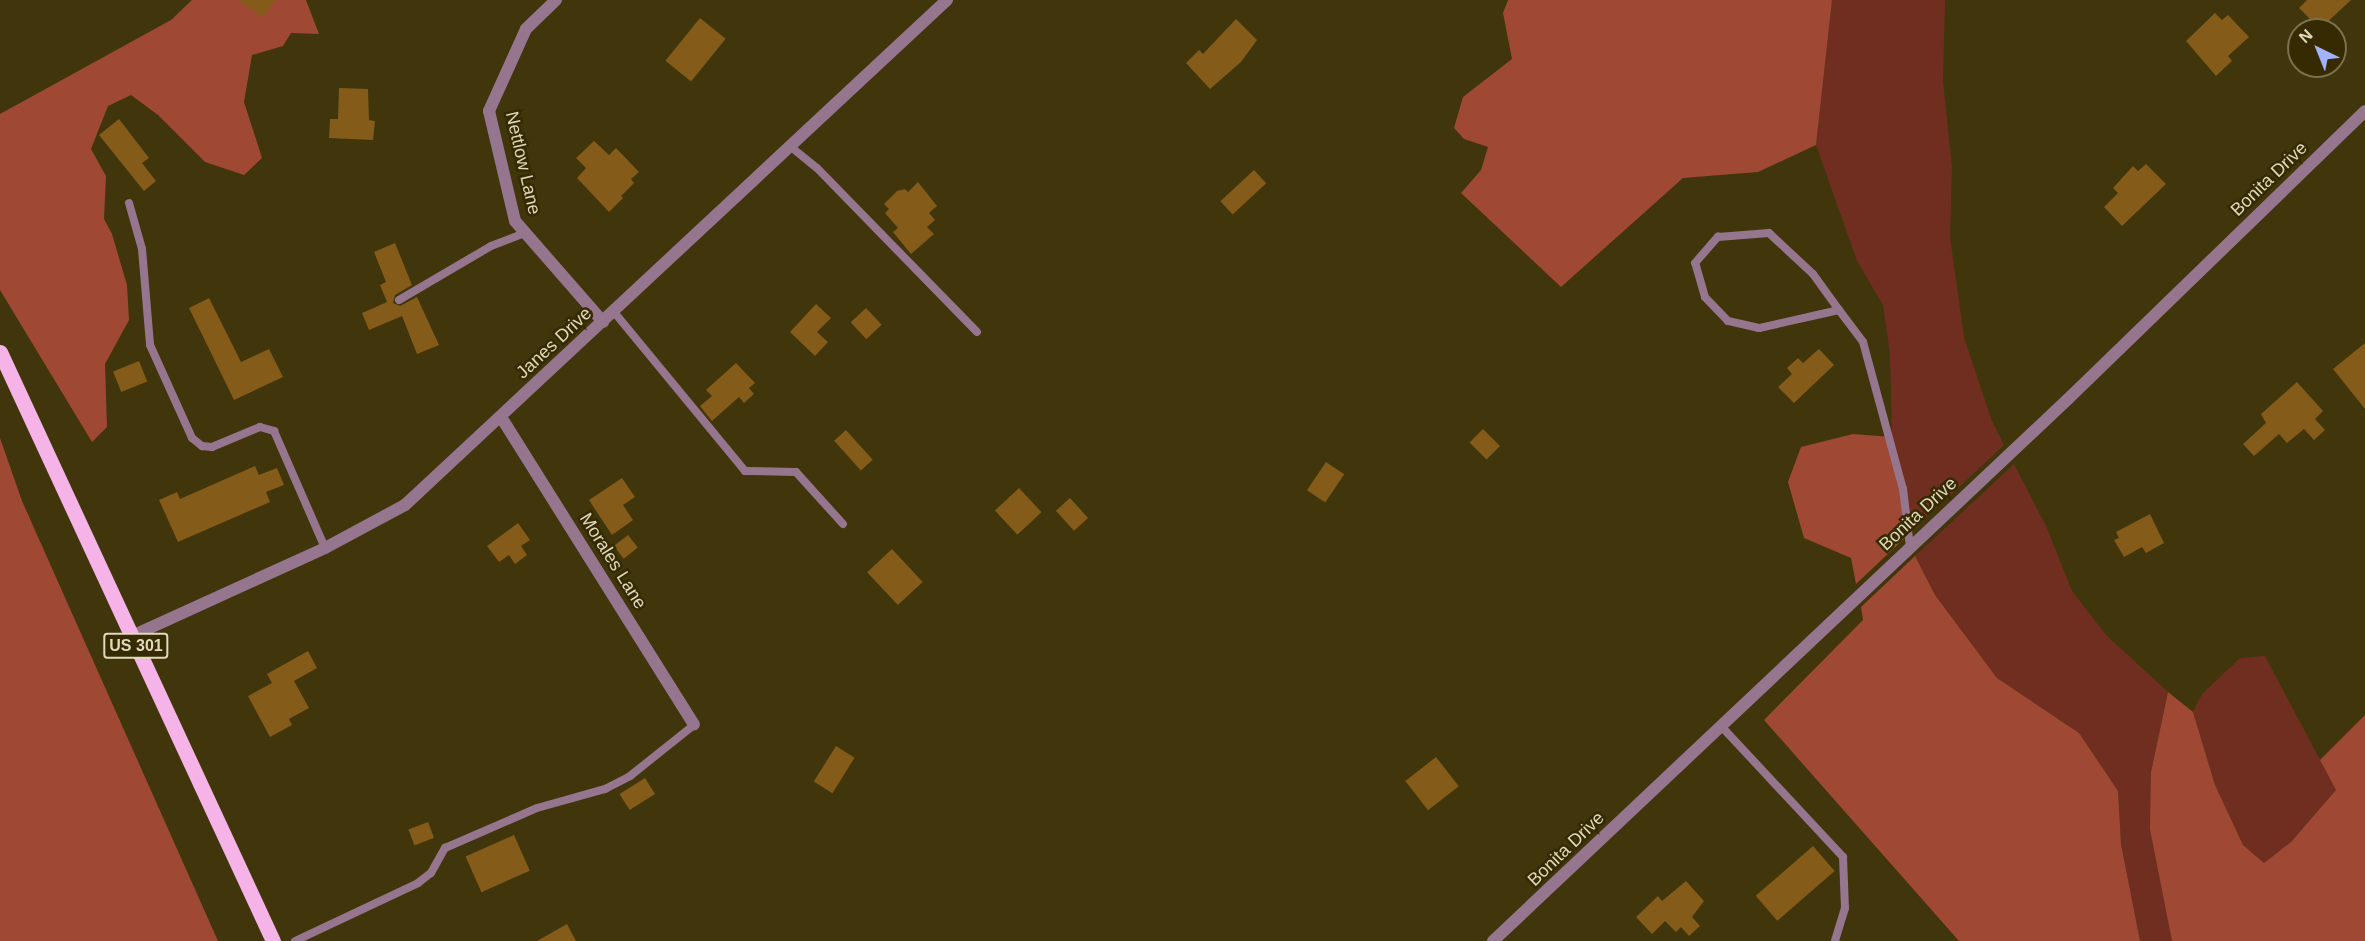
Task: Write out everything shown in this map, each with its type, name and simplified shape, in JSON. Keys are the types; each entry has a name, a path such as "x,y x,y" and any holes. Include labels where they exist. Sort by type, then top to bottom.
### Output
{"main road":[{"name":"US 301","path":"0,352 273,941"}],"street":[{"name":"Nettlow Lane","path":"556,0 526,29 489,111 515,221 603,322"},
{"name":"Janes Drive","path":"132,636 325,548 405,505 947,0"},
{"name":"Bonita Drive","path":"1493,941 1910,547 2365,111"},
{"name":"Morales Lane","path":"501,417 694,725"}],"lane":[{"path":"791,147 817,168 977,332"},
{"path":"129,202 142,249 150,345 192,438 202,446 212,447 260,427 274,431 325,548"},
{"path":"399,300 491,246 525,233"},
{"path":"1839,310 1760,328 1728,321 1705,297 1695,263 1719,237 1769,233 1813,274 1863,342 1903,489 1910,547"},
{"path":"614,312 745,471 796,472 843,524"},
{"path":"295,941 418,883 431,873 445,848 537,808 605,789 630,776 694,725"},
{"path":"1721,726 1843,857 1845,908 1835,941"}],"shaded area":[{"path":"192,0 306,0 319,34 291,33 283,46 252,55 244,102 262,158 244,175 205,162 158,115 131,95 108,106 91,149 106,176 104,219 112,234 127,285 129,320 105,364 107,427 92,442 0,290 0,114 171,20"},
{"path":"1508,0 1832,0 1816,145 1758,172 1683,178 1561,287 1461,193 1481,170 1488,147 1464,139 1454,128 1463,97 1512,59 1503,13"},
{"path":"1832,0 1945,0 1943,81 1952,167 1950,237 1964,337 1992,421 2004,445 1910,533 1892,437 1890,354 1883,305 1857,261 1816,145"},
{"path":"1853,434 1892,437 1910,533 1856,584 1851,558 1804,538 1788,482 1801,447"},
{"path":"0,438 22,501 218,941 0,941"},
{"path":"2014,464 2047,528 2072,591 2106,635 2168,692 2151,772 2172,941 2140,941 2121,844 2118,791 2079,733 1997,678 1935,595 1915,556"},
{"path":"1915,556 1935,595 1997,678 2079,733 2118,791 2121,844 2140,941 1959,941 1764,720 1863,620 1861,607"},
{"path":"2265,656 2336,790 2291,842 2264,863 2243,845 2215,785 2193,712 2202,694 2240,658"},
{"path":"2168,692 2193,712 2215,785 2243,845 2264,863 2291,842 2336,790 2320,760 2365,715 2365,941 2172,941 2150,829 2151,772"}],"building":[{"path":"238,0 275,0 263,17"},
{"path":"2307,0 2351,0 2332,18 2309,18 2299,8"},
{"path":"2215,13 2222,20 2228,15 2249,37 2228,56 2232,61 2216,76 2186,41"},
{"path":"700,18 726,39 691,82 665,61"},
{"path":"1236,19 1257,40 1241,62 1210,89 1186,63 1199,50 1203,54"},
{"path":"339,88 368,89 369,120 375,121 373,140 329,138 330,119 338,119"},
{"path":"119,119 149,158 142,163 156,181 144,191 99,135"},
{"path":"594,141 609,155 616,148 639,172 631,179 634,183 621,196 623,198 609,212 577,178 586,168 576,158"},
{"path":"2146,164 2166,184 2122,226 2104,207 2118,193 2113,188 2133,166 2138,171"},
{"path":"1254,170 1266,183 1233,215 1220,201"},
{"path":"918,182 937,206 929,213 935,220 927,227 934,234 911,254 893,232 898,228 885,213 889,209 884,204 897,191 905,189 908,192"},
{"path":"395,243 412,285 395,295 393,303 400,306 417,297 439,345 417,354 402,316 369,330 362,313 387,302 380,285 386,282 374,252"},
{"path":"209,298 241,362 269,349 283,377 234,400 189,308"},
{"path":"816,304 831,318 817,332 828,342 815,356 790,332"},
{"path":"866,308 882,325 866,339 851,322"},
{"path":"2365,343 2365,409 2333,369"},
{"path":"1819,349 1834,365 1794,403 1778,387 1792,374 1787,368 1798,358 1803,363"},
{"path":"139,361 147,381 121,392 113,371"},
{"path":"736,363 755,383 749,388 754,394 744,403 739,397 712,421 700,406 712,396 706,390"},
{"path":"2297,382 2323,411 2315,419 2325,430 2314,440 2304,429 2287,443 2279,434 2254,456 2243,444 2266,423 2261,414"},
{"path":"1483,429 1500,446 1487,459 1470,442"},
{"path":"846,430 873,460 861,470 834,441"},
{"path":"1326,462 1344,474 1325,502 1307,490"},
{"path":"255,466 259,475 277,468 284,485 266,492 270,502 178,542 159,500 177,492 180,499"},
{"path":"622,478 635,497 623,505 633,520 612,535 589,500"},
{"path":"1019,488 1042,512 1017,535 995,511"},
{"path":"1070,498 1088,518 1074,531 1056,511"},
{"path":"2150,514 2164,543 2146,553 2142,547 2124,557 2114,540 2119,538 2116,532"},
{"path":"518,523 530,540 521,546 527,555 515,564 509,555 499,562 487,546"},
{"path":"628,535 638,548 624,559 614,546"},
{"path":"892,549 923,582 898,605 867,572"},
{"path":"308,651 317,668 294,681 309,708 289,719 292,725 270,737 248,696 272,683 267,674"},
{"path":"836,746 855,758 832,793 814,782"},
{"path":"1436,757 1459,786 1428,810 1405,781"},
{"path":"645,778 655,794 630,810 620,794"},
{"path":"428,822 434,838 414,845 408,830"},
{"path":"514,835 530,871 481,892 466,857"},
{"path":"1813,846 1835,871 1777,921 1756,896"},
{"path":"1686,881 1704,901 1692,917 1700,926 1689,936 1681,927 1676,932 1665,921 1652,934 1636,917 1658,896 1662,901"},
{"path":"567,924 576,941 537,941"}]}
